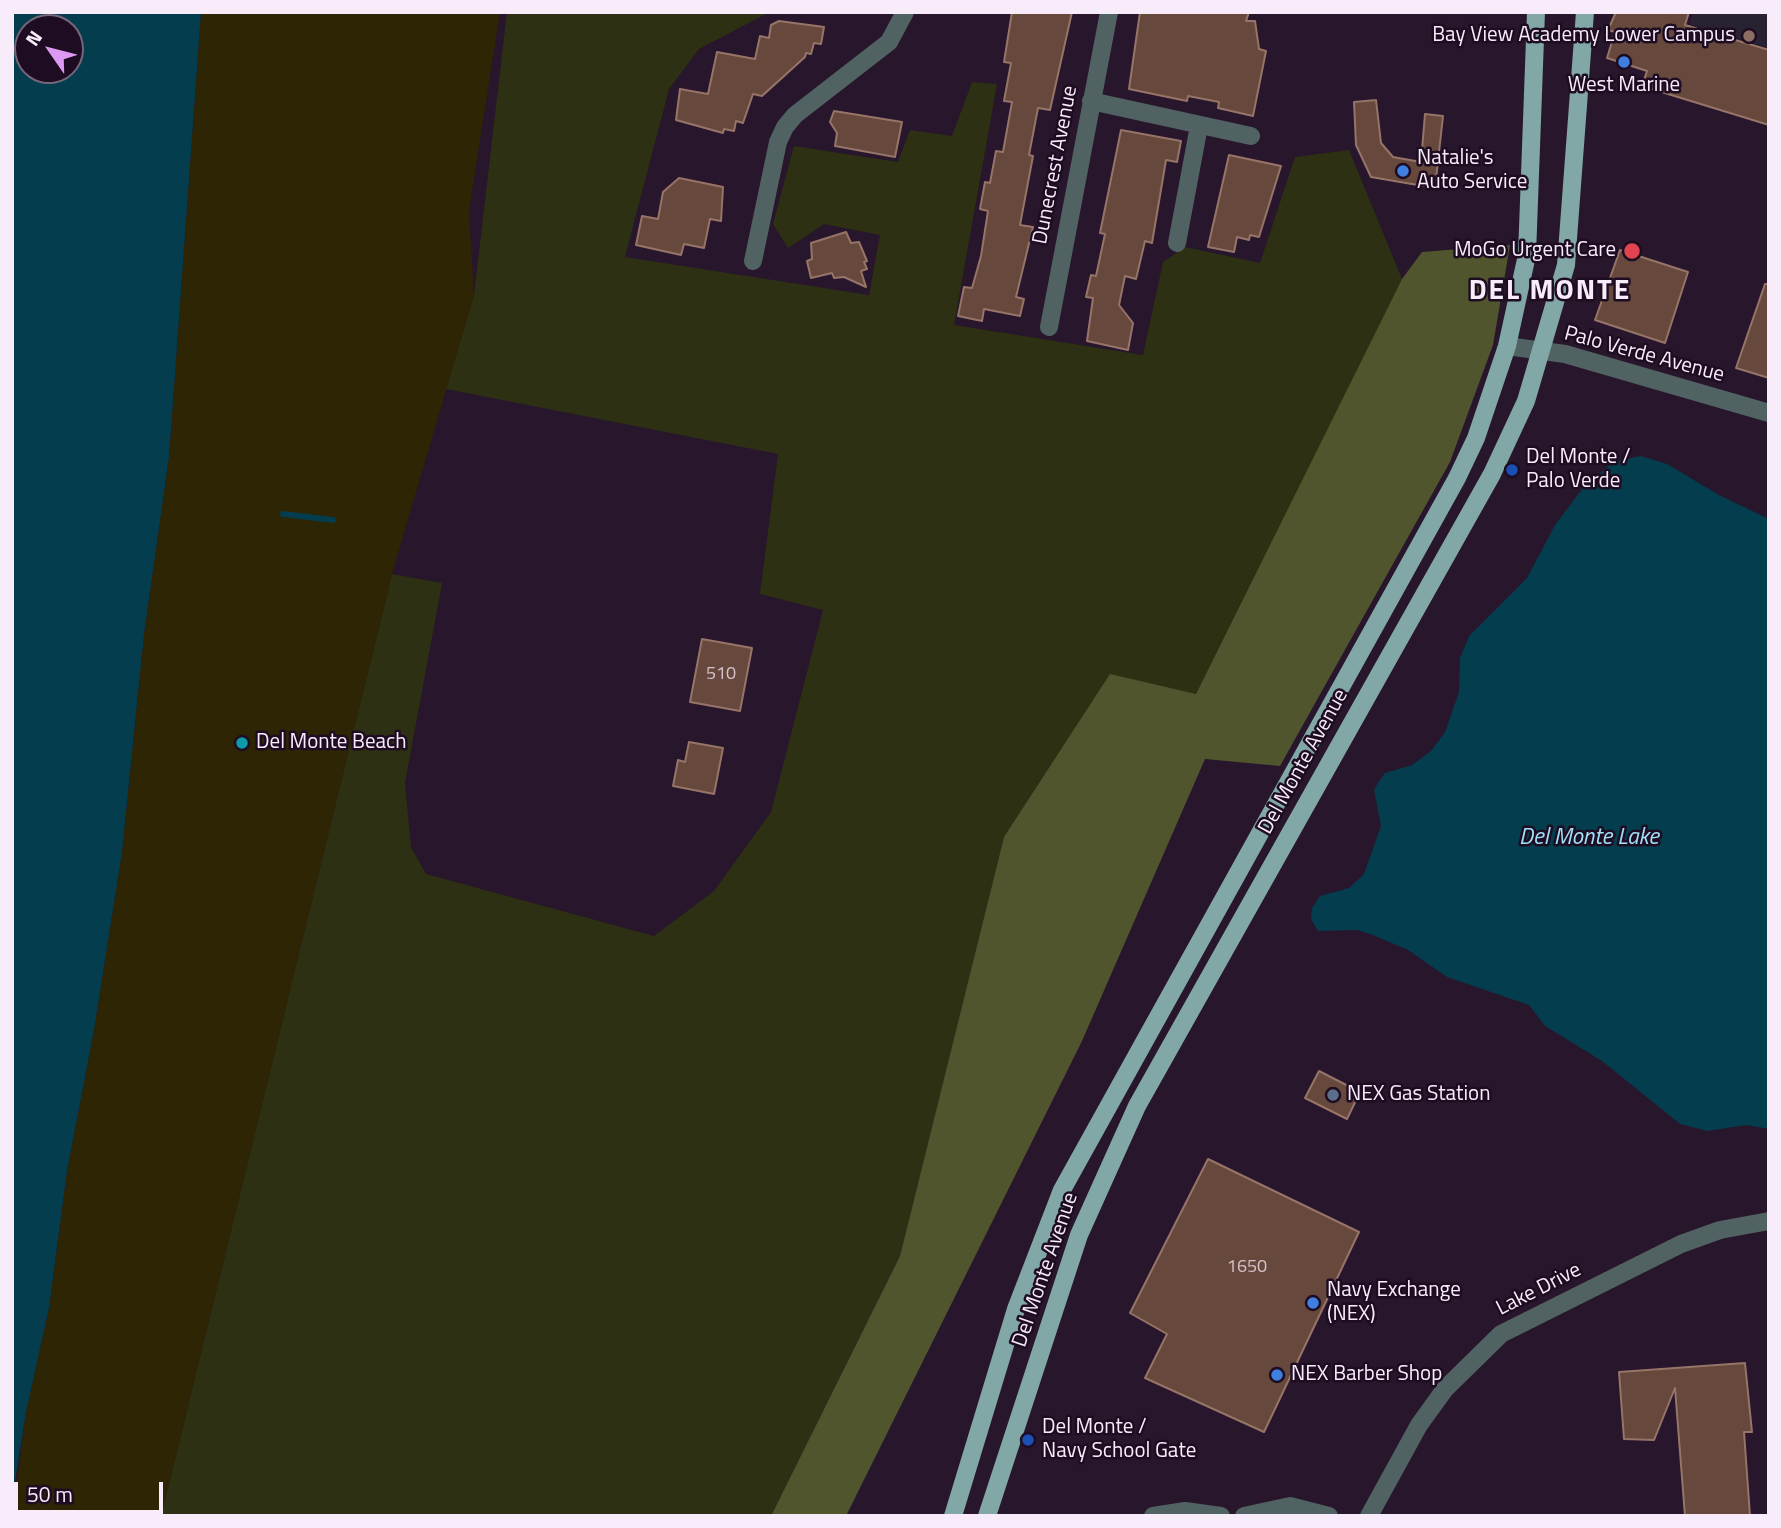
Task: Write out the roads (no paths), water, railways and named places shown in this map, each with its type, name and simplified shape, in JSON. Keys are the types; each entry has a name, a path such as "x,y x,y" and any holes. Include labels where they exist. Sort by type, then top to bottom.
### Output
{"main road":[{"name":"Del Monte Avenue","path":"953,1516 1016,1309 1062,1190 1458,478 1475,438 1507,346 1527,255 1536,12"},
{"name":"Del Monte Avenue","path":"987,1516 1079,1235 1111,1162 1217,961 1492,474 1526,401 1566,265 1586,12"}],"street":[{"path":"753,261 778,142 785,127 795,115 890,43 905,12"},
{"name":"Dunecrest Avenue","path":"1049,327 1109,12"},
{"path":"1091,101 1251,136"},
{"path":"1177,243 1199,126"},
{"name":"Palo Verde Avenue","path":"1507,346 1565,354 1769,413"},
{"name":"Lake Drive","path":"1369,1516 1419,1425 1438,1398 1455,1377 1502,1334 1681,1244 1720,1230 1769,1221"},
{"path":"1244,1516 1290,1506 1329,1516"},
{"path":"1153,1516 1185,1511 1221,1516"}],"water":[{"path":"12,12 201,12 169,457 144,634 122,852 94,1030 67,1171 49,1308 26,1412 12,1500"},
{"name":"Del Monte Lake","path":"1641,456 1667,464 1719,495 1769,519 1769,1129 1747,1125 1707,1131 1680,1124 1602,1061 1545,1026 1529,1005 1447,977 1408,950 1373,935 1357,930 1318,931 1311,919 1312,908 1320,896 1349,888 1364,874 1381,826 1374,790 1385,773 1412,765 1431,751 1445,732 1459,692 1460,658 1469,636 1527,578 1555,525 1582,489 1613,462"}],"waterway":[{"path":"283,514 333,520"}],"place":[{"name":"Bay View Academy Lower Campus","path":"1749,36"},
{"name":"West Marine","path":"1624,62"},
{"name":"Natalie's Auto Service","path":"1403,171"},
{"name":"MoGo Urgent Care","path":"1632,251"},
{"name":"Del Monte / Palo Verde","path":"1512,470"},
{"name":"Del Monte Beach","path":"242,743"},
{"name":"NEX Gas Station","path":"1333,1095"},
{"name":"Navy Exchange (NEX)","path":"1313,1303"},
{"name":"NEX Barber Shop","path":"1277,1375"},
{"name":"Del Monte / Navy School Gate","path":"1028,1440"}],"district":[{"name":"DEL MONTE","path":"1550,292"}]}
